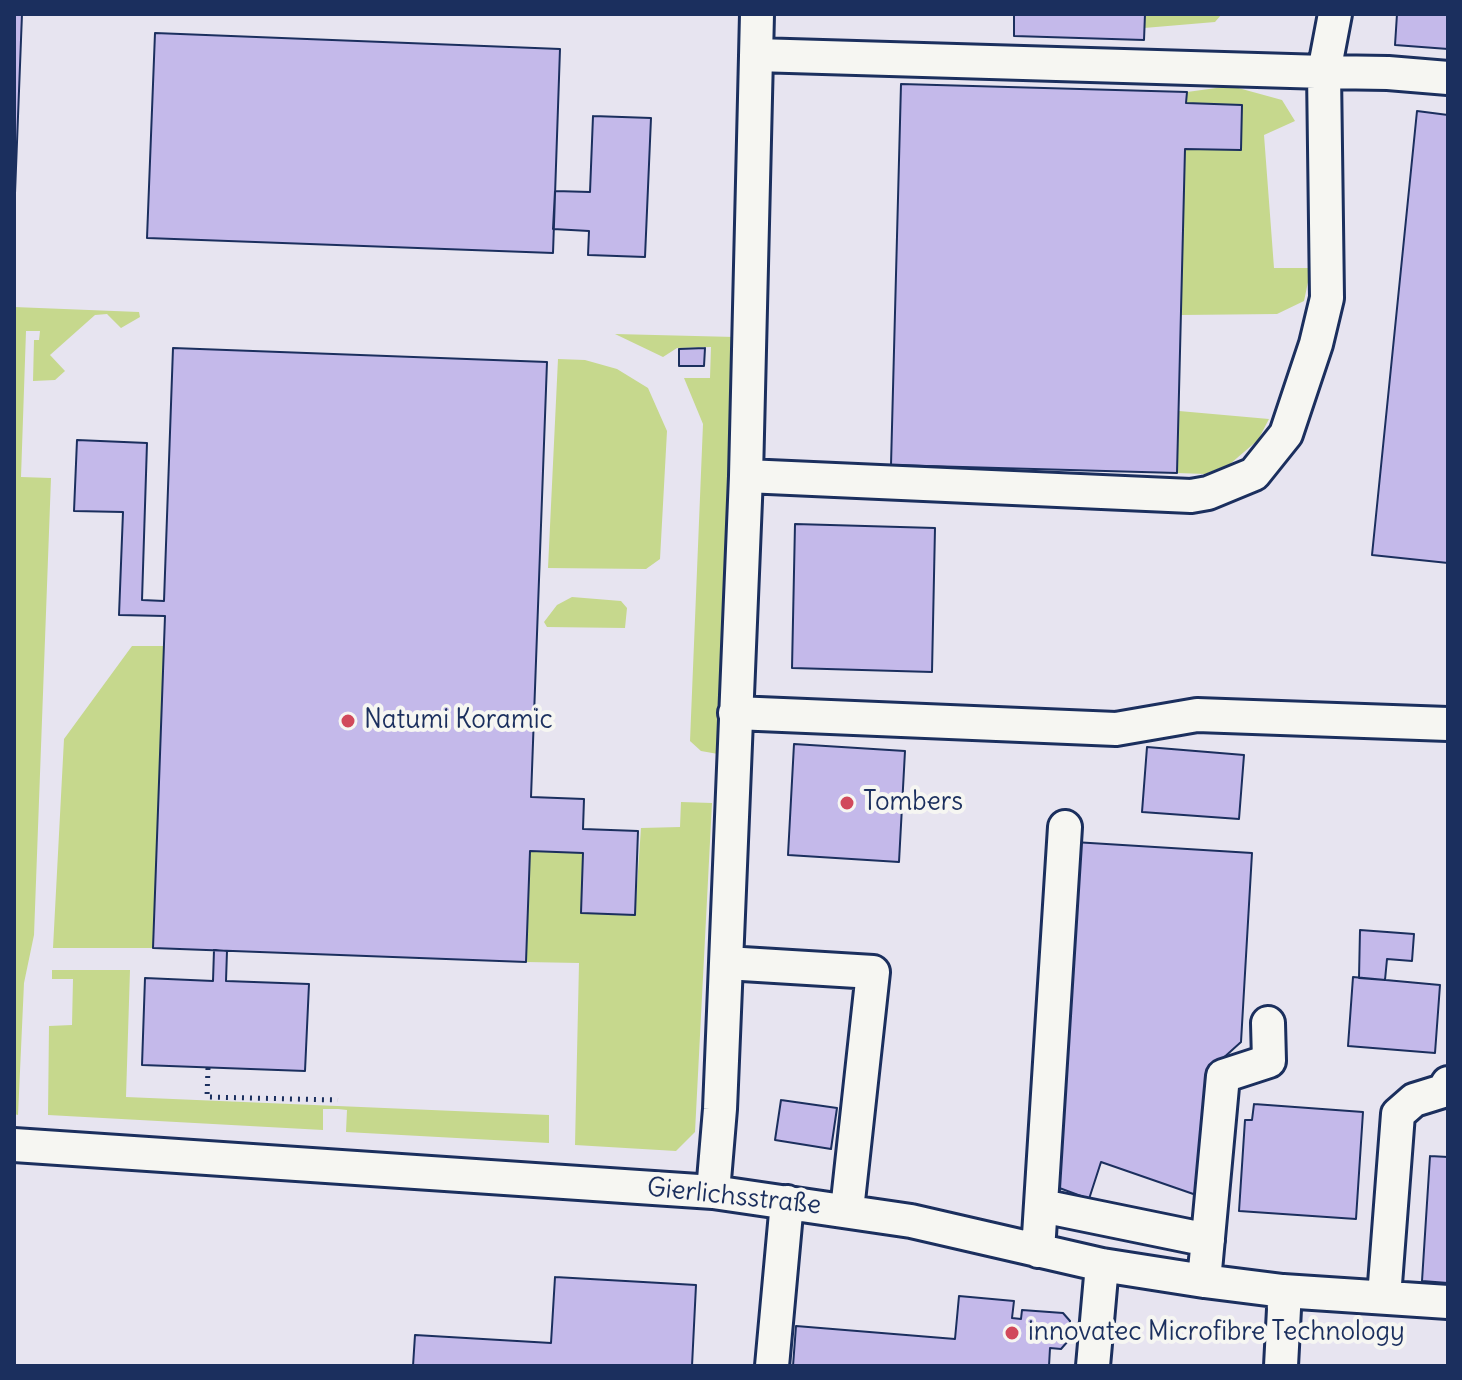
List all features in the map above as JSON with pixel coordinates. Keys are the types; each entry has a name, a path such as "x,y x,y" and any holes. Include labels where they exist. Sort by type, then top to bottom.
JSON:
{"street":[{"path":"713,1192 720,1109 746,476 757,14"},
{"path":"746,476 1191,496 1208,493 1254,474 1286,434 1316,344 1327,298 1324,72 1335,14"},
{"path":"756,55 1388,73 1448,78"},
{"path":"735,713 1116,729 1197,715 1448,724"},
{"path":"1038,1251 1065,827"},
{"path":"726,963 873,972 847,1210"},
{"path":"1204,1281 1223,1076 1269,1061 1268,1023"},
{"path":"1384,1297 1398,1114 1414,1100 1443,1091 1448,1083"},
{"name":"Gierlichsstraße","path":"14,1145 713,1192 911,1221 1102,1265 1204,1281 1283,1291 1448,1302"},
{"path":"772,1366 787,1202"},
{"path":"1042,1206 1208,1240"},
{"path":"1093,1366 1102,1265"},
{"path":"1281,1366 1283,1291"}],"path":[{"path":"208,1068 207,1097 338,1100"}],"shaded area":[{"path":"14,14 1448,14 1448,1366 14,1366"}],"green space":[{"path":"1145,14 1221,15 1215,22 1144,28"},
{"path":"1231,86 1282,100 1295,121 1264,135 1274,268 1311,268 1304,301 1277,314 1181,315 1185,149 1241,150 1242,105 1186,103 1187,92"},
{"path":"14,307 139,312 140,317 121,328 107,314 95,315 50,355 65,371 55,380 33,381 34,340 39,340 40,331 26,331 21,477 51,478 34,935 24,983 18,1115 14,1114"},
{"path":"615,334 735,337 718,754 701,751 690,741 703,424 684,378 710,378 711,347 677,348 663,357"},
{"path":"558,359 585,360 617,369 648,388 667,431 660,559 646,569 548,568"},
{"path":"1179,411 1269,419 1258,440 1230,464 1205,474 1177,473"},
{"path":"572,597 621,601 627,608 625,628 547,627 544,622 557,605"},
{"path":"132,646 164,646 153,948 53,948 64,739"},
{"path":"681,802 712,803 695,1132 676,1151 575,1145 579,963 526,962 530,851 583,853 581,913 635,915 641,828 680,827"},
{"path":"52,970 130,970 126,1097 549,1115 549,1143 346,1132 347,1110 338,1109 323,1109 323,1130 48,1115 49,1026 72,1025 73,979 52,979"}],"building":[{"path":"14,14 22,14 14,219"},
{"path":"1014,14 1145,14 1144,40 1014,36"},
{"path":"1397,14 1448,14 1448,49 1395,45"},
{"path":"155,33 560,49 553,253 147,238"},
{"path":"901,84 1187,92 1186,103 1242,105 1241,150 1185,149 1177,473 891,465"},
{"path":"1417,111 1448,115 1448,563 1372,555"},
{"path":"593,116 651,118 645,257 588,255 589,231 553,229 555,191 590,192"},
{"name":"Natumi Koramic","path":"173,348 547,362 531,797 584,799 583,829 638,831 635,915 581,913 583,853 530,851 526,962 153,948 165,616 119,615 123,512 74,511 77,440 147,443 142,600 164,601"},
{"path":"705,348 704,366 679,366 679,349"},
{"path":"795,524 935,528 932,672 792,668"},
{"name":"Tombers","path":"794,744 905,751 899,862 788,855"},
{"path":"1147,747 1244,755 1239,819 1142,812"},
{"path":"1074,842 1252,853 1241,1042 1210,1070 1202,1197 1101,1162 1089,1199 1054,1186"},
{"path":"1360,930 1414,934 1412,961 1387,959 1385,980 1359,978"},
{"path":"214,950 227,951 226,981 309,984 305,1071 142,1065 145,978 213,981"},
{"path":"1353,977 1440,985 1435,1053 1348,1046"},
{"path":"781,1100 837,1108 831,1149 775,1140"},
{"path":"1254,1104 1363,1112 1356,1219 1239,1211 1245,1120 1252,1120"},
{"path":"1430,1156 1448,1157 1448,1283 1422,1281"},
{"path":"555,1277 696,1285 692,1366 413,1366 415,1335 551,1343"},
{"name":"innovatec Microfibre Technology","path":"959,1296 1014,1301 1012,1318 1021,1319 1022,1310 1063,1313 1070,1321 1068,1341 1061,1349 1050,1348 1049,1366 793,1366 796,1326 955,1339"}],"place":[{"name":"Natumi Koramic","path":"348,721"},
{"name":"Tombers","path":"847,803"},
{"name":"innovatec Microfibre Technology","path":"1012,1333"}]}
